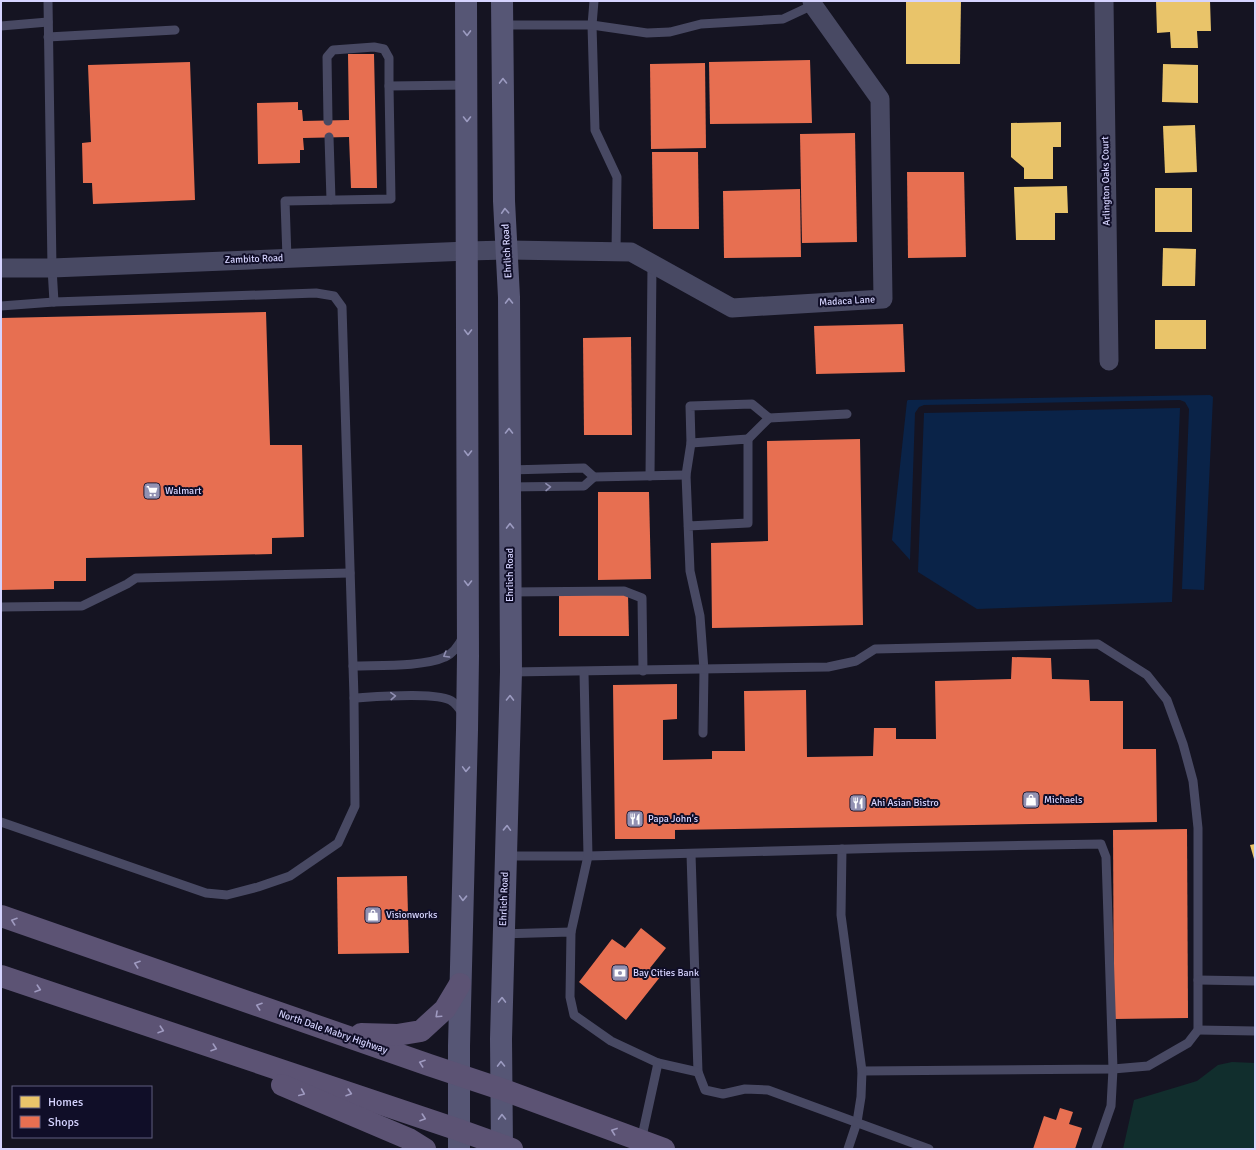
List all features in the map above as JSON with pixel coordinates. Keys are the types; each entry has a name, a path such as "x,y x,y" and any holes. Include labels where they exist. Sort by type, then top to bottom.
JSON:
{"main road":[{"path":"459,1139 460,984 468,730 468,85 466,1"},
{"name":"Ehrlich Road","path":"502,1 504,201 509,296 510,592 510,672 501,1039 501,1089 505,1148"},
{"name":"North Dale Mabry Highway","path":"1,916 501,1089 664,1149"},
{"path":"1,976 245,1059 459,1139 505,1148"},
{"path":"339,1034 398,1035 421,1031 445,1009 460,984"},
{"path":"245,1059 274,1081 409,1139 425,1149"}],"street":[{"name":"Arlington Oaks Court","path":"1104,1 1109,361"},
{"name":"Madaca Lane","path":"506,250 631,252 732,308 883,299 880,99 813,3"},
{"name":"Zambito Road","path":"1,268 52,268 506,250"}],"lane":[{"path":"48,1 52,268 54,302"},
{"path":"594,1 592,25 596,130 617,177 616,252"},
{"path":"502,25 592,25 647,33 670,32 701,24 783,20 813,3"},
{"path":"1,26 48,22"},
{"path":"48,37 175,30"},
{"path":"287,258 285,201 391,199 389,58 384,49 374,47 333,50 327,56 328,121"},
{"path":"389,86 468,85"},
{"path":"329,137 331,200"},
{"path":"650,476 652,264"},
{"path":"1,306 54,302 316,293 334,296 342,307 354,698 355,806 338,843 290,876 258,887 227,894 206,893 1,822"},
{"path":"704,733 704,670 700,616 690,570 688,526 686,475 690,443 690,406 752,404 769,418"},
{"path":"690,443 748,439 769,418 847,414"},
{"path":"688,526 748,523 748,439"},
{"path":"509,478 584,468 594,477"},
{"path":"509,478 584,486 594,477 686,475"},
{"path":"1,607 82,606 136,578 350,574"},
{"path":"510,592 624,590 642,598 644,671"},
{"path":"353,666 426,663 446,657 456,648 468,625"},
{"path":"510,672 828,668 856,660 875,649 1098,644 1147,675 1167,700 1183,744 1193,781 1198,828 1198,1030 1188,1043 1148,1066 1113,1070 862,1071"},
{"path":"584,672 588,856 571,932 570,997 574,1015 611,1041 658,1063 698,1072"},
{"path":"354,698 412,696 443,697 453,701 459,708 464,717 468,730"},
{"path":"506,856 691,854 842,849 1101,844 1106,857 1113,1070 1111,1106 1096,1149"},
{"path":"842,849 841,915 862,1071 861,1097 857,1122 848,1149"},
{"path":"691,854 698,1072 705,1090 723,1094 745,1089 768,1090 929,1149"},
{"path":"503,934 571,932"},
{"path":"1198,980 1255,981"},
{"path":"1198,1030 1255,1031"},
{"path":"641,1141 658,1063"}],"green space":[{"path":"1232,1062 1255,1063 1255,1149 1123,1149 1134,1100 1197,1081 1218,1065"}],"water":[{"path":"1210,395 1213,397 1204,590 1182,589 1189,409 1185,402 1180,400 924,405 919,407 915,413 910,560 892,540 908,400"},
{"path":"1180,408 1172,602 977,609 918,572 924,413"}],"building: Homes":[{"path":"906,1 961,1 960,64 906,64"},
{"path":"1156,1 1210,1 1211,31 1197,31 1198,48 1171,48 1170,32 1157,33"},
{"path":"1163,64 1198,65 1198,103 1162,102"},
{"path":"1061,122 1061,147 1053,147 1053,179 1024,179 1024,168 1011,157 1011,123"},
{"path":"1195,125 1197,172 1165,173 1163,126"},
{"path":"1067,186 1068,213 1055,213 1055,240 1016,240 1014,187"},
{"path":"1155,188 1192,188 1192,232 1155,232"},
{"path":"1163,248 1196,249 1195,286 1162,286"},
{"path":"1155,320 1206,320 1206,349 1155,349"},
{"path":"1255,844 1255,858 1254,859 1250,845"}],"building: Shops":[{"path":"348,54 374,54 377,188 351,188 349,137 303,138 304,150 300,150 300,163 258,164 257,103 298,102 298,110 302,110 303,121 349,120"},
{"path":"810,60 812,123 710,124 709,62"},
{"path":"190,62 195,200 93,204 92,183 83,183 82,143 91,142 88,65"},
{"path":"705,63 706,148 651,149 650,64"},
{"path":"855,133 857,242 802,243 800,134"},
{"path":"652,152 698,152 699,229 653,229"},
{"path":"907,172 964,172 966,257 908,258"},
{"path":"800,189 801,257 724,258 723,191"},
{"name":"Walmart","path":"266,312 270,445 302,445 304,537 272,538 272,554 86,558 86,581 54,581 54,589 1,590 1,318"},
{"path":"903,324 905,372 816,374 814,326"},
{"path":"631,337 632,435 584,435 583,338"},
{"path":"860,439 863,625 712,628 711,543 768,541 767,441"},
{"path":"598,492 649,492 651,579 598,580"},
{"path":"559,595 628,595 629,636 559,636"},
{"path":"1012,657 1051,658 1052,679 1089,680 1090,701 1123,701 1123,749 1156,749 1157,822 675,830 675,839 615,839 613,685 677,684 677,719 663,720 663,760 712,759 712,751 745,751 744,691 806,690 807,757 873,756 874,728 896,728 896,739 936,739 935,681 1011,679"},
{"path":"1187,829 1188,1018 1114,1019 1113,830"},
{"name":"Visionworks","path":"407,876 409,953 338,954 337,877"},
{"name":"Bay Cities Bank","path":"641,928 666,948 650,968 660,977 626,1020 579,982 612,939 625,948"},
{"path":"1060,1108 1073,1112 1069,1124 1082,1128 1075,1149 1033,1149 1044,1116 1056,1120"}],"place":[{"name":"Walmart","path":"152,491"},
{"name":"Michaels","path":"1031,800"},
{"name":"Ahi Asian Bistro","path":"858,803"},
{"name":"Papa John's","path":"635,819"},
{"name":"Visionworks","path":"373,915"},
{"name":"Bay Cities Bank","path":"620,973"}]}
